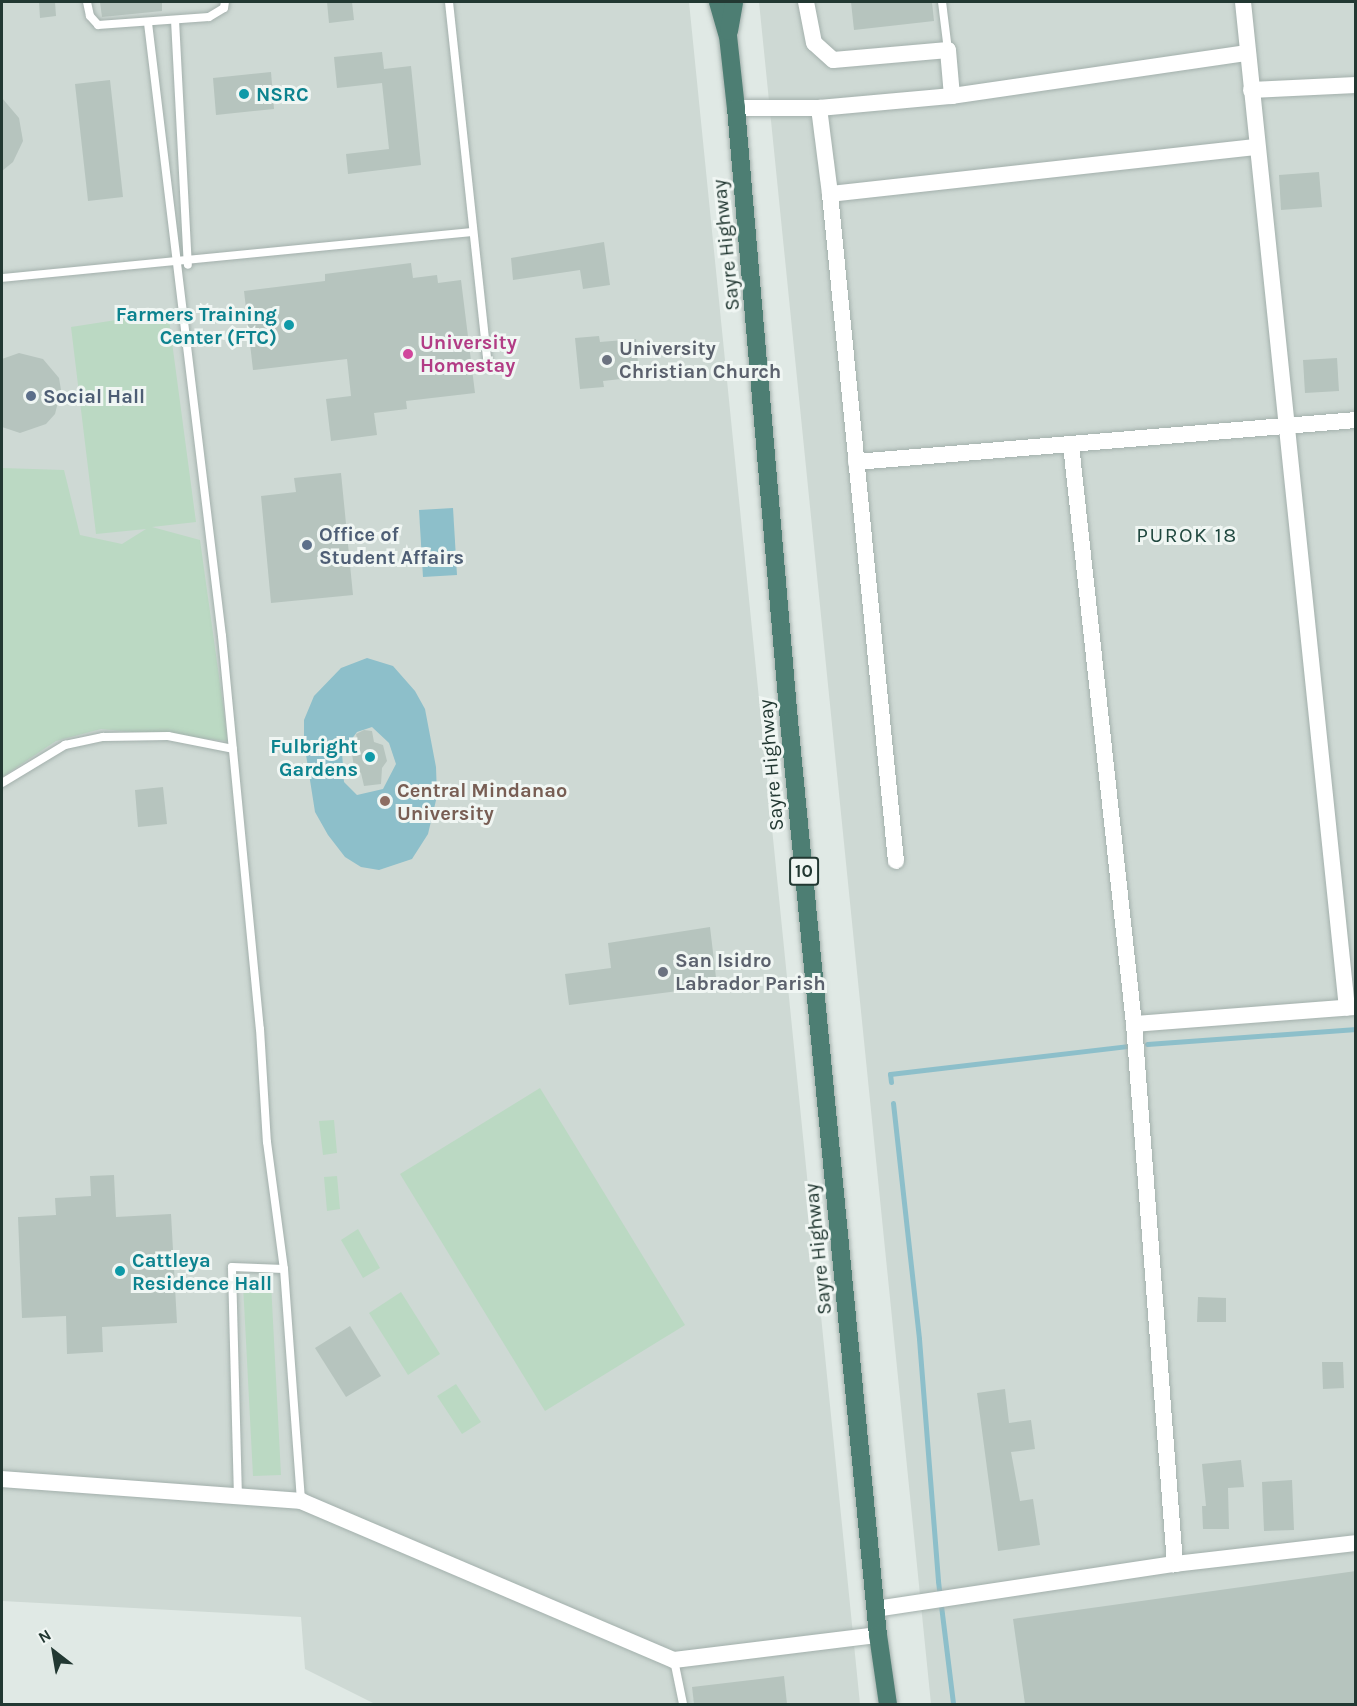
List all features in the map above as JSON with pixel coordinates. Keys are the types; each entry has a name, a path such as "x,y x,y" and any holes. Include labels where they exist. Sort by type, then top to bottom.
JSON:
{"highway":[{"name":"Sayre Highway","path":"718,2 728,36 736,108 789,721 878,1635 888,1704"},
{"name":"Sayre Highway","path":"728,36 734,2"}],"street":[{"path":"806,2 814,43 833,60 948,50 952,96"},
{"path":"1134,1024 1351,1007 1256,147 1244,2"},
{"path":"736,108 819,108 952,96 1248,53"},
{"path":"1251,90 1356,85"},
{"path":"819,108 830,194 896,861"},
{"path":"830,194 1256,147"},
{"path":"856,462 1356,420"},
{"path":"1071,445 1134,1024 1174,1564"},
{"path":"2,1479 301,1501 674,1660 878,1635"},
{"path":"876,1609 1174,1564 1356,1543"}],"lane":[{"path":"87,2 90,16 98,25 209,17 224,9 225,2"},
{"path":"449,2 471,232 488,366"},
{"path":"942,2 948,50"},
{"path":"175,20 190,262 182,276"},
{"path":"148,23 175,263 182,276 233,748 260,1029 267,1142 284,1269 301,1501"},
{"path":"2,278 190,262 471,232"},
{"path":"2,783 65,745 103,737 168,736 233,748"},
{"path":"238,1498 232,1267 284,1269"},
{"path":"674,1660 684,1704"}],"shaded area":[{"name":"Central Mindanao University","path":"2,2 689,2 860,1704 375,1704 305,1669 301,1617 2,1601"},
{"path":"759,2 1355,2 1355,1704 931,1704"}],"green space":[{"path":"168,312 196,522 152,527 200,540 228,741 101,729 56,741 2,777 2,468 64,470 80,535 122,544 146,529 96,534 71,327"},
{"path":"540,1088 685,1325 545,1411 400,1174"},
{"path":"334,1120 337,1153 323,1155 319,1121"},
{"path":"337,1176 340,1209 327,1211 324,1177"},
{"path":"358,1229 380,1268 363,1278 341,1240"},
{"path":"271,1283 281,1475 253,1476 243,1284"},
{"path":"401,1292 440,1354 408,1375 369,1313"},
{"path":"456,1384 481,1422 462,1434 437,1396"}],"water":[{"path":"453,508 457,575 423,577 419,510"},
{"path":"367,658 393,666 415,691 425,709 436,767 437,796 428,834 412,859 379,870 361,867 345,857 328,835 315,812 304,742 304,720 314,696 341,668","holes":["372,727 389,743 396,764 383,789 357,795 344,782 342,752 357,732"]}],"building":[{"path":"39,2 55,2 56,16 40,18"},
{"path":"100,2 162,2 162,11 102,17"},
{"path":"327,2 352,2 354,20 329,23"},
{"path":"851,2 932,2 934,21 854,30"},
{"path":"382,52 384,69 411,66 421,165 348,174 346,154 389,149 382,83 337,88 334,57"},
{"name":"NSRC","path":"271,72 274,109 216,115 213,78"},
{"path":"110,80 123,197 88,201 75,84"},
{"path":"2,98 19,118 23,141 13,162 2,171"},
{"path":"1319,172 1322,207 1281,210 1279,175"},
{"path":"604,242 610,285 583,289 580,270 513,280 511,258"},
{"name":"University Homestay","path":"411,263 413,278 437,275 438,283 461,280 475,393 406,401 407,409 374,413 377,435 331,441 326,399 351,396 347,359 253,370 244,291 325,281 325,274"},
{"name":"University Christian Church","path":"599,336 600,342 636,339 639,377 603,381 604,387 580,389 575,338"},
{"name":"Social Hall","path":"19,353 43,359 59,378 61,390 55,414 46,424 20,433 2,427 2,359"},
{"path":"1337,358 1339,391 1305,393 1303,360"},
{"name":"Office of Student Affairs","path":"341,473 353,595 271,603 261,496 296,492 294,478"},
{"name":"Fulbright Gardens","path":"364,730 372,731 374,742 383,745 387,761 382,768 381,784 364,786 361,773 354,767 352,754 359,748 356,734"},
{"path":"163,787 167,824 138,827 135,790"},
{"name":"San Isidro Labrador Parish","path":"710,927 717,986 569,1005 565,974 611,968 608,943"},
{"name":"Cattleya Residence Hall","path":"114,1175 116,1217 171,1214 177,1323 102,1327 103,1352 67,1354 66,1316 22,1318 18,1217 56,1215 55,1198 91,1196 90,1176"},
{"path":"1198,1297 1226,1298 1226,1322 1197,1322"},
{"path":"350,1326 381,1376 346,1397 315,1348"},
{"path":"1322,1362 1343,1362 1344,1388 1323,1389"},
{"path":"1005,1389 1009,1423 1031,1420 1035,1449 1011,1452 1020,1501 1033,1499 1040,1545 998,1551 977,1393"},
{"path":"1241,1460 1244,1487 1228,1488 1229,1529 1203,1529 1202,1506 1206,1506 1202,1464"},
{"path":"1292,1480 1294,1530 1264,1531 1262,1482"},
{"path":"1356,1571 1356,1704 1025,1704 1013,1619"},
{"path":"784,1676 787,1704 694,1704 692,1687"}],"waterway":[{"path":"1147,1044 1356,1029"},
{"path":"891,1082 890,1074 1129,1046"},
{"path":"893,1103 919,1339 938,1581 953,1704"}],"place":[{"name":"NSRC","path":"244,94"},
{"name":"Farmers Training Center (FTC)","path":"289,325"},
{"name":"University Homestay","path":"408,354"},
{"name":"University Christian Church","path":"607,360"},
{"name":"Social Hall","path":"31,396"},
{"name":"Office of Student Affairs","path":"307,545"},
{"name":"Fulbright Gardens","path":"370,757"},
{"name":"Central Mindanao University","path":"385,801"},
{"name":"San Isidro Labrador Parish","path":"663,972"},
{"name":"Cattleya Residence Hall","path":"120,1271"}],"district":[{"name":"PUROK 18","path":"1187,535"}]}
